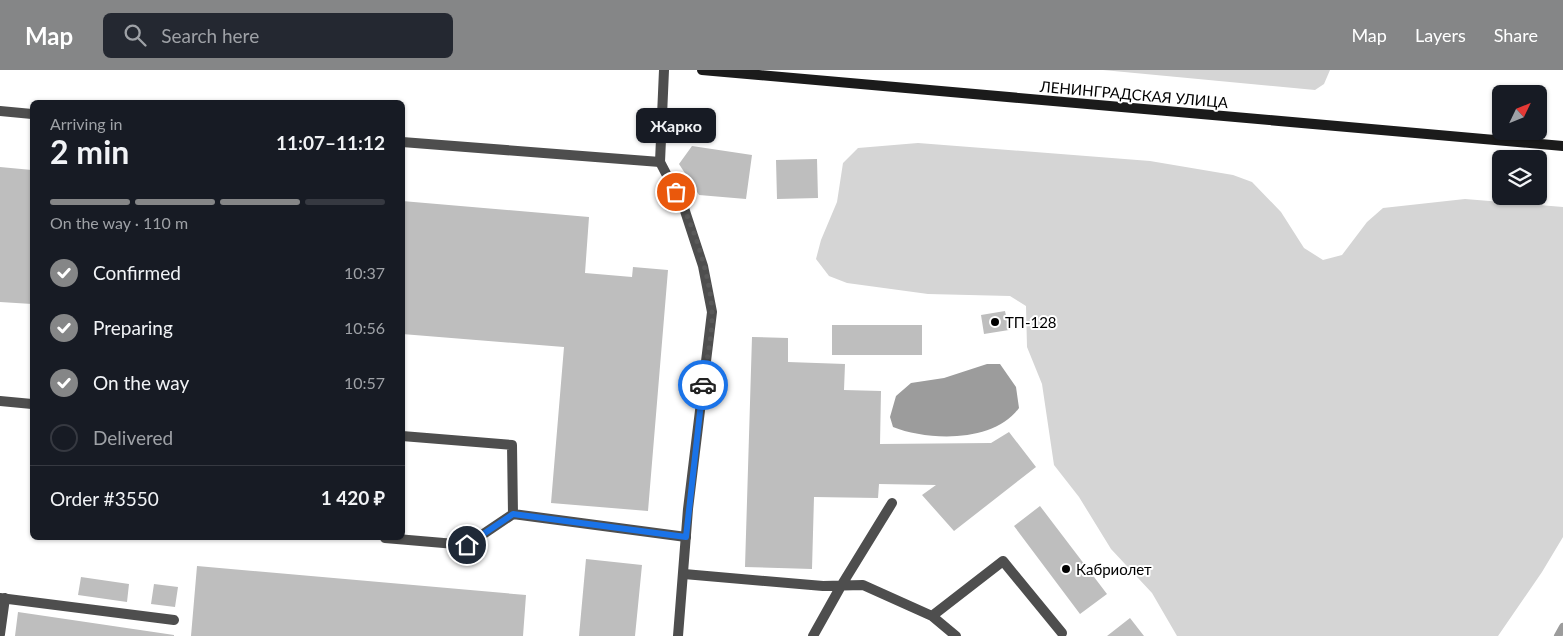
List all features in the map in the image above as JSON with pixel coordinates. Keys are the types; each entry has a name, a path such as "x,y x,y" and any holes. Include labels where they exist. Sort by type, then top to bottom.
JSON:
{"main road":[{"name":"ЛЕНИНГРАДСКАЯ УЛИЦА","path":"702,70 1341,128 1563,146"}],"street":[{"path":"664,70 660,162 684,208 703,266 712,312 686,537 678,636"},
{"path":"0,111 30,114"},
{"path":"405,142 660,162"},
{"path":"0,401 30,404"},
{"path":"405,436 512,446 513,514"},
{"path":"813,636 892,503"},
{"path":"405,540 467,545 513,514 686,537"},
{"path":"932,616 1003,561 1062,633"},
{"path":"684,574 823,586 863,585 932,616 956,636"},
{"path":"0,634 3,598 174,620"}],"shaded area":[{"path":"1103,70 1330,70 1324,84 1315,90"},
{"path":"918,143 1150,161 1233,175 1252,182 1281,212 1304,248 1323,260 1342,255 1367,222 1383,208 1465,199 1492,201 1492,205 1563,207 1563,537 1542,572 1498,636 1177,636 1152,593 1111,549 1079,497 1054,465 1042,384 1027,347 1026,306 1010,296 928,294 847,283 829,276 816,259 821,240 837,202 843,163 858,148"},
{"path":"987,364 1000,364 1016,387 1019,408 1008,419 994,428 960,436 924,435 893,427 890,417 896,396 911,383 944,378"}],"building":[{"path":"692,146 752,155 746,199 699,195 679,164"},
{"path":"817,159 818,198 777,199 776,160"},
{"path":"0,167 30,170 30,304 0,302"},
{"path":"405,201 589,217 585,273 632,277 633,267 668,270 648,511 551,503 564,347 405,334"},
{"name":"ТП-128","path":"1005,311 1009,330 984,334 981,315"},
{"path":"832,325 922,325 922,355 832,355"},
{"path":"752,337 788,338 788,362 845,364 844,390 881,391 880,444 991,443 1009,432 1036,467 954,531 922,495 936,485 879,484 878,498 814,497 812,569 745,567"},
{"path":"1040,506 1107,594 1080,614 1014,526"},
{"path":"586,559 642,565 635,636 579,636"},
{"path":"197,566 526,595 523,636 191,636"},
{"path":"81,577 129,584 127,602 78,595"},
{"path":"154,584 178,587 175,607 151,604"},
{"path":"18,612 174,635 174,636 15,636"},
{"path":"1130,618 1144,636 1107,636"}],"waterway":[{"path":"1558,636 1563,627"}],"way so far":[{"path":"676,192 684,208 703,266 712,312 703,385"}],"place":[{"name":"Жарко","path":"676,192"},
{"name":"ТП-128","path":"995,322"},
{"name":"Кабриолет","path":"1066,569"}],"route":[{"path":"467,545 513,514 686,537 703,385"}]}
